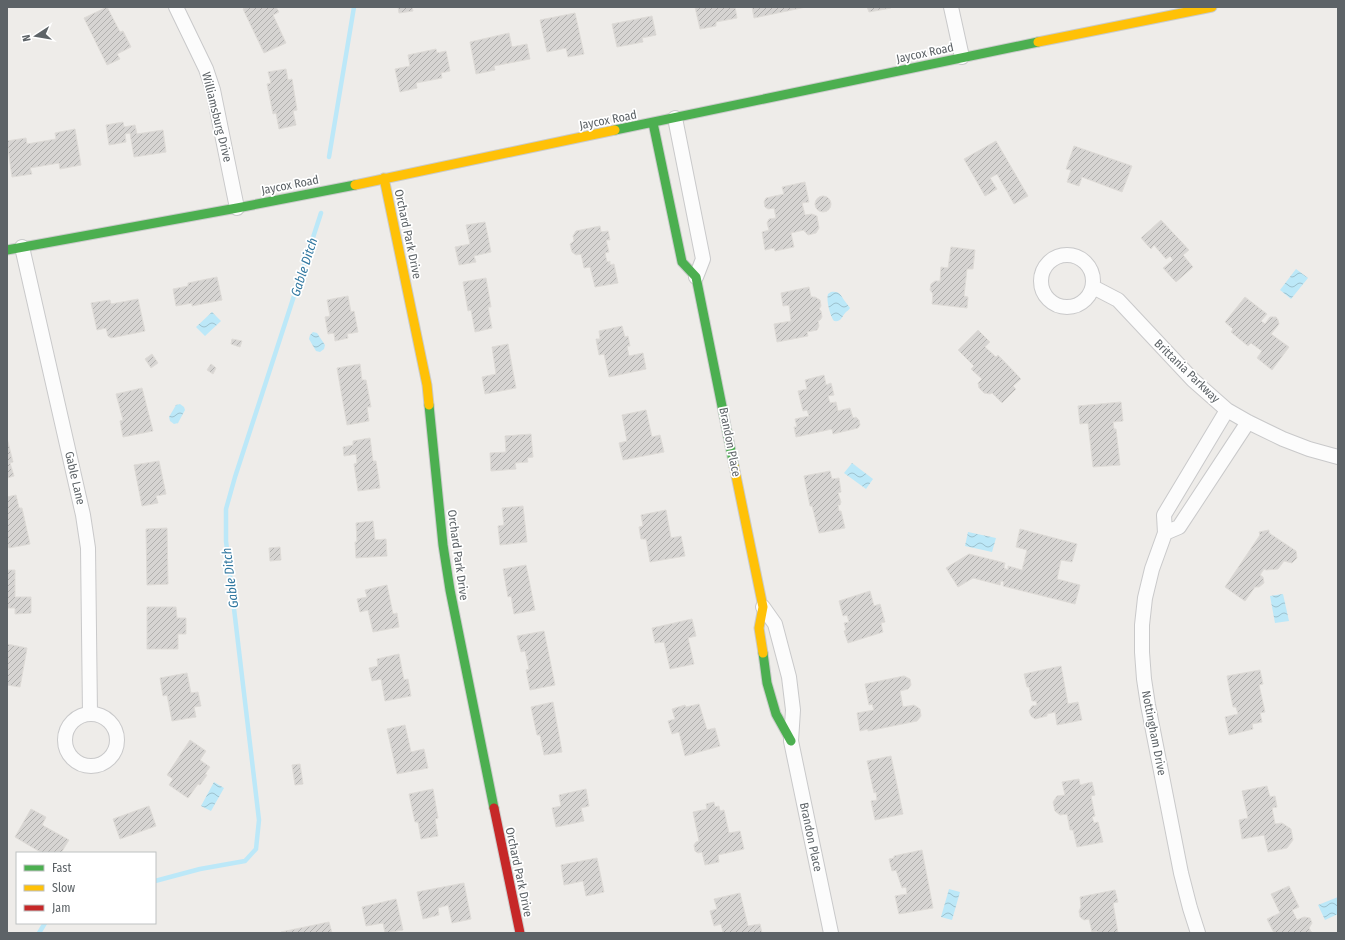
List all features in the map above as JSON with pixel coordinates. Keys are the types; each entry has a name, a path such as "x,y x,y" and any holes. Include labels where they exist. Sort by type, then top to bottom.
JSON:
{"street":[{"name":"Williamsburg Drive","path":"176,7 206,69 213,90 237,208"},
{"path":"951,7 962,58"},
{"name":"Jaycox Road","path":"7,250 237,208 1212,7"},
{"path":"653,123 682,262 696,277 703,259 675,118"},
{"name":"Orchard Park Drive","path":"384,178 427,385 443,545 450,590 520,933"},
{"name":"Gable Lane","path":"22,247 84,515 87,541 90,714"},
{"name":"Brandon Place","path":"696,277 763,607 759,628 767,683 776,714 791,741"},
{"name":"Brittania Parkway","path":"1093,286 1118,300 1183,370 1227,410 1283,439 1309,449 1338,457"},
{"name":"Nottingham Drive","path":"1198,933 1181,873 1148,705 1144,679 1142,645 1145,598 1152,569 1165,533 1164,515 1227,410"},
{"path":"1165,533 1179,527 1248,422"},
{"name":"Brandon Place","path":"763,607 775,624 789,677 793,710 791,741 830,933"}],"water":[{"path":"1296,269 1308,278 1291,299 1280,290"},
{"path":"831,292 839,293 850,308 839,321 834,321 831,316 828,294"},
{"path":"212,312 221,321 205,336 196,327"},
{"path":"313,332 317,333 325,345 324,349 320,352 316,351 309,339"},
{"path":"180,404 185,410 178,423 174,424 170,421 169,417 176,405"},
{"path":"852,463 873,479 866,489 844,473"},
{"path":"968,532 996,538 992,552 965,546"},
{"path":"1283,594 1289,621 1275,623 1270,596"},
{"path":"214,782 224,788 211,811 201,806"},
{"path":"949,889 960,892 952,920 941,917"},
{"path":"1338,897 1338,914 1325,920 1318,905"}],"building":[{"path":"107,7 120,32 123,31 131,47 117,54 120,59 107,65 84,18"},
{"path":"247,7 276,7 279,12 273,15 286,43 264,53 243,9"},
{"path":"398,7 412,7 413,11 399,13"},
{"path":"695,7 735,7 737,18 716,22 716,26 700,29"},
{"path":"752,7 806,7 754,18"},
{"path":"867,7 891,7 891,8 869,12"},
{"path":"575,13 584,54 568,57 566,48 547,52 540,20"},
{"path":"652,16 656,35 642,38 643,42 617,47 612,24"},
{"path":"509,33 512,47 527,44 530,59 494,66 495,70 476,74 470,42"},
{"path":"436,49 437,53 446,51 450,71 441,73 442,78 416,83 417,88 400,92 395,69 410,66 408,55"},
{"path":"286,69 288,80 292,79 297,110 293,111 296,125 279,129 276,113 273,114 267,84 271,83 268,72"},
{"path":"123,122 124,127 135,125 137,134 163,130 166,152 134,157 130,133 125,134 126,142 109,145 106,125"},
{"path":"75,129 81,165 60,169 59,163 30,168 32,174 12,177 7,141 26,138 27,144 56,139 55,133"},
{"path":"996,141 1028,196 1014,204 997,174 990,178 997,189 985,196 964,159"},
{"path":"1074,146 1132,166 1122,192 1082,177 1079,186 1067,182 1071,170 1066,169"},
{"path":"805,182 809,202 802,203 805,215 812,214 817,216 819,228 816,233 808,235 804,230 791,233 794,247 775,251 774,248 765,250 762,232 769,230 767,223 769,219 776,218 774,208 768,209 765,207 764,202 766,198 784,194 782,187"},
{"path":"820,196 826,196 831,201 829,210 826,212 820,212 815,207 815,201"},
{"path":"1161,220 1189,250 1183,255 1193,267 1176,282 1163,268 1173,260 1170,256 1166,259 1154,245 1151,249 1141,238"},
{"path":"485,222 491,252 474,256 476,262 459,265 455,247 470,244 466,225"},
{"path":"600,226 601,232 608,231 610,240 606,240 609,252 605,253 607,262 610,261 610,265 614,264 618,283 595,287 590,267 584,268 581,254 576,255 572,252 570,244 574,241 573,236 576,231"},
{"path":"951,247 975,250 973,269 967,269 964,296 968,297 967,308 932,304 933,294 930,290 931,284 935,281 940,281 941,267 948,268"},
{"path":"217,277 222,300 192,306 192,303 176,306 173,289 188,286 188,283"},
{"path":"486,278 491,307 488,307 492,328 475,332 471,310 468,311 463,282"},
{"path":"809,287 811,297 815,297 820,300 821,306 819,309 822,317 818,321 819,326 817,330 807,332 808,336 777,342 774,324 791,321 789,305 783,306 781,293"},
{"path":"348,296 351,312 354,311 358,332 347,334 348,338 335,341 334,333 328,334 325,317 330,316 327,300"},
{"path":"1245,297 1267,314 1261,321 1265,324 1270,317 1276,317 1279,324 1271,334 1289,347 1272,370 1257,358 1262,351 1251,343 1248,346 1231,332 1233,329 1225,322"},
{"path":"138,299 145,331 111,338 108,336 106,328 97,330 91,303 110,300 111,304"},
{"path":"622,326 625,337 628,336 630,346 627,346 629,356 643,353 646,369 609,377 604,354 599,355 596,339 600,339 599,331"},
{"path":"978,330 990,342 985,347 996,357 998,355 1021,379 1013,386 1016,389 1002,403 992,393 984,393 979,388 978,383 982,379 971,369 974,366 958,350"},
{"path":"232,339 242,341 240,347 231,344"},
{"path":"508,344 516,388 485,394 482,377 496,374 492,347"},
{"path":"152,354 158,363 151,368 145,359"},
{"path":"211,364 216,368 213,374 207,370"},
{"path":"360,364 362,380 366,380 371,407 367,407 369,421 347,425 337,368"},
{"path":"824,375 826,385 831,383 834,395 828,396 830,403 836,402 838,411 850,408 853,418 856,417 859,420 860,425 858,428 833,434 832,429 796,437 794,427 797,427 795,419 809,416 807,410 803,411 798,391 807,389 805,380"},
{"path":"142,388 153,431 123,437 120,421 123,420 116,394"},
{"path":"1121,402 1123,421 1113,422 1114,429 1116,429 1120,465 1093,467 1088,423 1080,424 1078,406"},
{"path":"646,410 652,437 660,435 664,452 623,460 619,443 627,441 622,415"},
{"path":"531,434 533,457 527,458 528,462 515,463 516,469 491,471 490,453 506,452 505,436"},
{"path":"7,438 13,462 10,463 14,476 7,478"},
{"path":"370,438 373,461 376,461 380,488 358,491 354,464 357,463 356,454 344,456 343,447 353,445 353,441"},
{"path":"159,461 166,494 156,496 158,503 142,506 134,465"},
{"path":"830,471 832,479 839,478 841,492 838,493 841,502 840,505 838,505 845,528 819,533 812,506 810,506 804,476"},
{"path":"16,495 19,508 22,508 30,544 9,548 7,541 7,497"},
{"path":"523,506 527,542 500,545 498,526 504,525 502,508"},
{"path":"666,510 671,538 681,536 685,556 650,562 646,539 641,539 639,527 643,526 641,515"},
{"path":"373,521 375,540 386,539 387,556 356,558 356,523"},
{"path":"167,528 168,584 147,585 146,529"},
{"path":"1020,529 1077,544 1072,562 1061,560 1057,579 1080,585 1075,604 1003,586 1004,582 1001,581 1000,585 973,578 958,587 946,568 969,554 1005,563 1004,568 1008,570 1008,566 1022,570 1027,550 1016,547"},
{"path":"1269,530 1269,533 1296,551 1297,558 1292,563 1284,561 1278,569 1264,569 1260,575 1263,577 1264,583 1259,587 1255,587 1245,601 1225,587 1260,535 1259,532"},
{"path":"280,547 281,560 270,561 269,548"},
{"path":"526,565 535,610 514,614 511,596 508,597 503,569"},
{"path":"7,570 15,570 15,597 31,597 31,613 15,614 15,608 7,608"},
{"path":"387,585 393,614 397,613 399,627 373,632 368,610 360,612 357,599 367,597 365,590"},
{"path":"870,591 874,606 880,604 885,622 881,623 883,632 848,643 844,631 846,630 844,623 849,622 847,615 843,616 839,601"},
{"path":"147,607 176,607 177,618 186,618 186,634 178,634 178,649 147,649"},
{"path":"692,619 696,636 688,638 694,664 670,669 664,642 655,643 652,628"},
{"path":"544,631 555,685 530,690 526,670 529,669 525,651 521,652 517,636"},
{"path":"7,644 27,648 20,687 7,685"},
{"path":"399,654 404,680 408,679 411,696 385,701 381,679 372,681 369,668 378,666 377,659"},
{"path":"1061,666 1068,704 1078,702 1082,720 1057,725 1055,712 1035,719 1031,716 1029,711 1032,706 1037,705 1036,701 1032,701 1024,674"},
{"path":"1260,670 1263,684 1259,685 1265,712 1260,713 1262,722 1252,724 1253,729 1229,735 1225,717 1238,714 1236,707 1233,707 1227,676"},
{"path":"187,673 191,693 198,692 201,706 194,707 196,717 172,721 167,695 163,696 160,678"},
{"path":"904,676 910,679 911,685 908,689 900,691 903,707 914,705 920,709 921,716 917,721 868,731 868,729 860,731 857,713 874,710 872,704 869,705 865,684"},
{"path":"553,702 562,752 544,755 540,735 537,735 531,707"},
{"path":"699,704 707,730 715,728 720,746 685,756 679,732 672,734 668,721 675,719 672,709 685,705 686,707"},
{"path":"405,725 411,752 424,749 428,768 397,774 387,729"},
{"path":"190,740 206,751 200,760 210,767 205,774 207,775 200,785 198,784 188,798 169,785 173,779 167,775"},
{"path":"891,756 903,814 875,820 871,801 877,800 876,792 874,793 867,761"},
{"path":"300,764 303,784 295,785 292,765"},
{"path":"1079,779 1080,785 1092,782 1095,795 1091,796 1095,816 1092,817 1094,823 1098,822 1103,842 1077,847 1073,830 1070,830 1067,814 1060,815 1055,811 1053,802 1057,796 1065,795 1062,782"},
{"path":"1267,786 1270,797 1275,796 1277,807 1272,808 1275,824 1282,823 1291,829 1293,840 1287,848 1268,852 1264,835 1242,839 1239,820 1248,818 1242,791"},
{"path":"433,789 438,818 435,819 438,836 421,839 418,822 415,822 409,794"},
{"path":"586,789 589,806 581,808 584,821 556,827 552,808 561,806 559,795"},
{"path":"714,802 715,807 719,806 720,811 724,810 729,833 740,831 744,849 718,855 719,862 705,865 702,852 698,853 695,851 694,845 699,841 693,812 707,809 706,804"},
{"path":"149,806 156,826 120,839 113,819"},
{"path":"31,809 46,817 42,825 69,840 62,852 40,852 15,837"},
{"path":"922,850 933,908 899,914 895,896 907,894 906,887 902,888 896,870 892,871 889,859 894,858 894,856"},
{"path":"597,858 604,892 586,896 583,881 564,885 561,865"},
{"path":"464,883 471,919 452,923 448,905 438,908 439,915 423,919 417,892"},
{"path":"1289,886 1299,907 1292,910 1297,920 1304,917 1310,918 1312,923 1309,928 1312,933 1274,933 1267,919 1280,913 1271,894"},
{"path":"1115,890 1118,902 1113,903 1118,933 1092,932 1089,919 1084,920 1080,917 1080,897"},
{"path":"740,893 748,926 760,924 762,933 723,933 721,924 714,926 710,911 717,909 714,899"},
{"path":"396,899 403,930 385,933 383,923 366,926 362,907"},
{"path":"329,922 332,933 281,933 281,932"}],"waterway":[{"name":"Gable Ditch","path":"329,157 354,7"},
{"name":"Gable Ditch","path":"156,881 200,869 245,861 256,849 259,820 226,541 226,509 235,477 321,213"},
{"name":"Gable Ditch","path":"39,933 44,924"}],"traffic: fast":[{"path":"615,130 1038,42"},
{"path":"653,123 682,262 696,277 734,466"},
{"path":"7,250 355,185"},
{"path":"429,405 443,545 450,590 494,808"},
{"path":"763,653 767,683 776,714 791,741"}],"traffic: slow":[{"path":"1038,42 1212,7"},
{"path":"355,185 615,130"},
{"path":"384,178 427,385 429,405"},
{"path":"734,466 763,607 759,628 763,653"}],"traffic: jam":[{"path":"494,808 520,933"}]}
